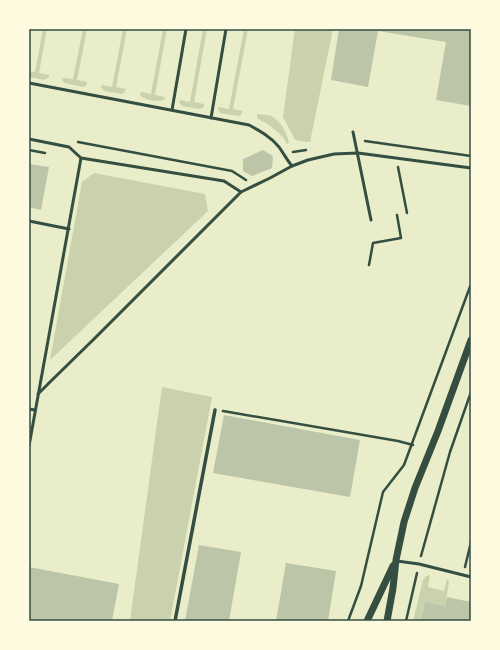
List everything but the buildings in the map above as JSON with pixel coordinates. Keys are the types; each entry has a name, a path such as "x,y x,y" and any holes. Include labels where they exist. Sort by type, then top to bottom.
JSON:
{"street":[{"path":"387,621 396,560 404,522 415,488 438,431 471,340"},
{"path":"175,621 215,410"},
{"path":"367,621 396,560"}],"lane":[{"path":"172,110 186,29"},
{"path":"211,118 226,29"},
{"path":"29,83 249,125 265,133 278,146 292,166"},
{"path":"353,132 371,220"},
{"path":"29,139 69,147 82,158 224,181 241,192"},
{"path":"38,394 241,192 292,166 308,160 334,154 358,153 471,168"},
{"path":"29,446 82,158"},
{"path":"29,221 69,229"},
{"path":"29,409 35,410"},
{"path":"396,560 471,577"}],"path":[{"path":"76,142 232,171 248,181"},
{"path":"29,150 50,154 52,144"},
{"path":"398,146 397,158 407,214"},
{"path":"369,265 373,243 401,238 397,215"},
{"path":"348,621 361,586 383,492 404,465 413,445 471,284"},
{"path":"406,621 419,564 450,452 471,392"},
{"path":"215,410 398,441 413,445"},
{"path":"463,575 471,542"}],"green space":[{"path":"43,29 47,29 39,73 49,75 49,77 44,80 29,77 29,71 35,72"},
{"path":"83,29 87,29 77,80 87,82 83,87 65,83 62,80 63,78 73,79"},
{"path":"123,29 127,29 116,87 126,89 122,94 104,91 101,87 102,85 112,87"},
{"path":"163,29 167,29 155,95 165,97 165,99 159,101 145,98 140,95 141,92 151,94"},
{"path":"203,29 207,29 194,102 204,104 204,107 200,109 182,106 179,102 180,100 190,102"},
{"path":"244,29 248,29 233,109 243,111 241,115 238,116 220,113 218,107 229,109"},
{"path":"295,29 333,29 310,142 295,140 283,117"},
{"path":"257,114 275,118 285,131 289,143 287,144 283,137 275,130 258,119"},
{"path":"94,173 205,194 208,211 50,360 82,182"},
{"path":"162,387 212,397 170,621 130,621"},
{"path":"430,575 428,587 444,591 447,579 449,582 445,606 425,602 421,621 413,621 423,580 426,576"}]}
